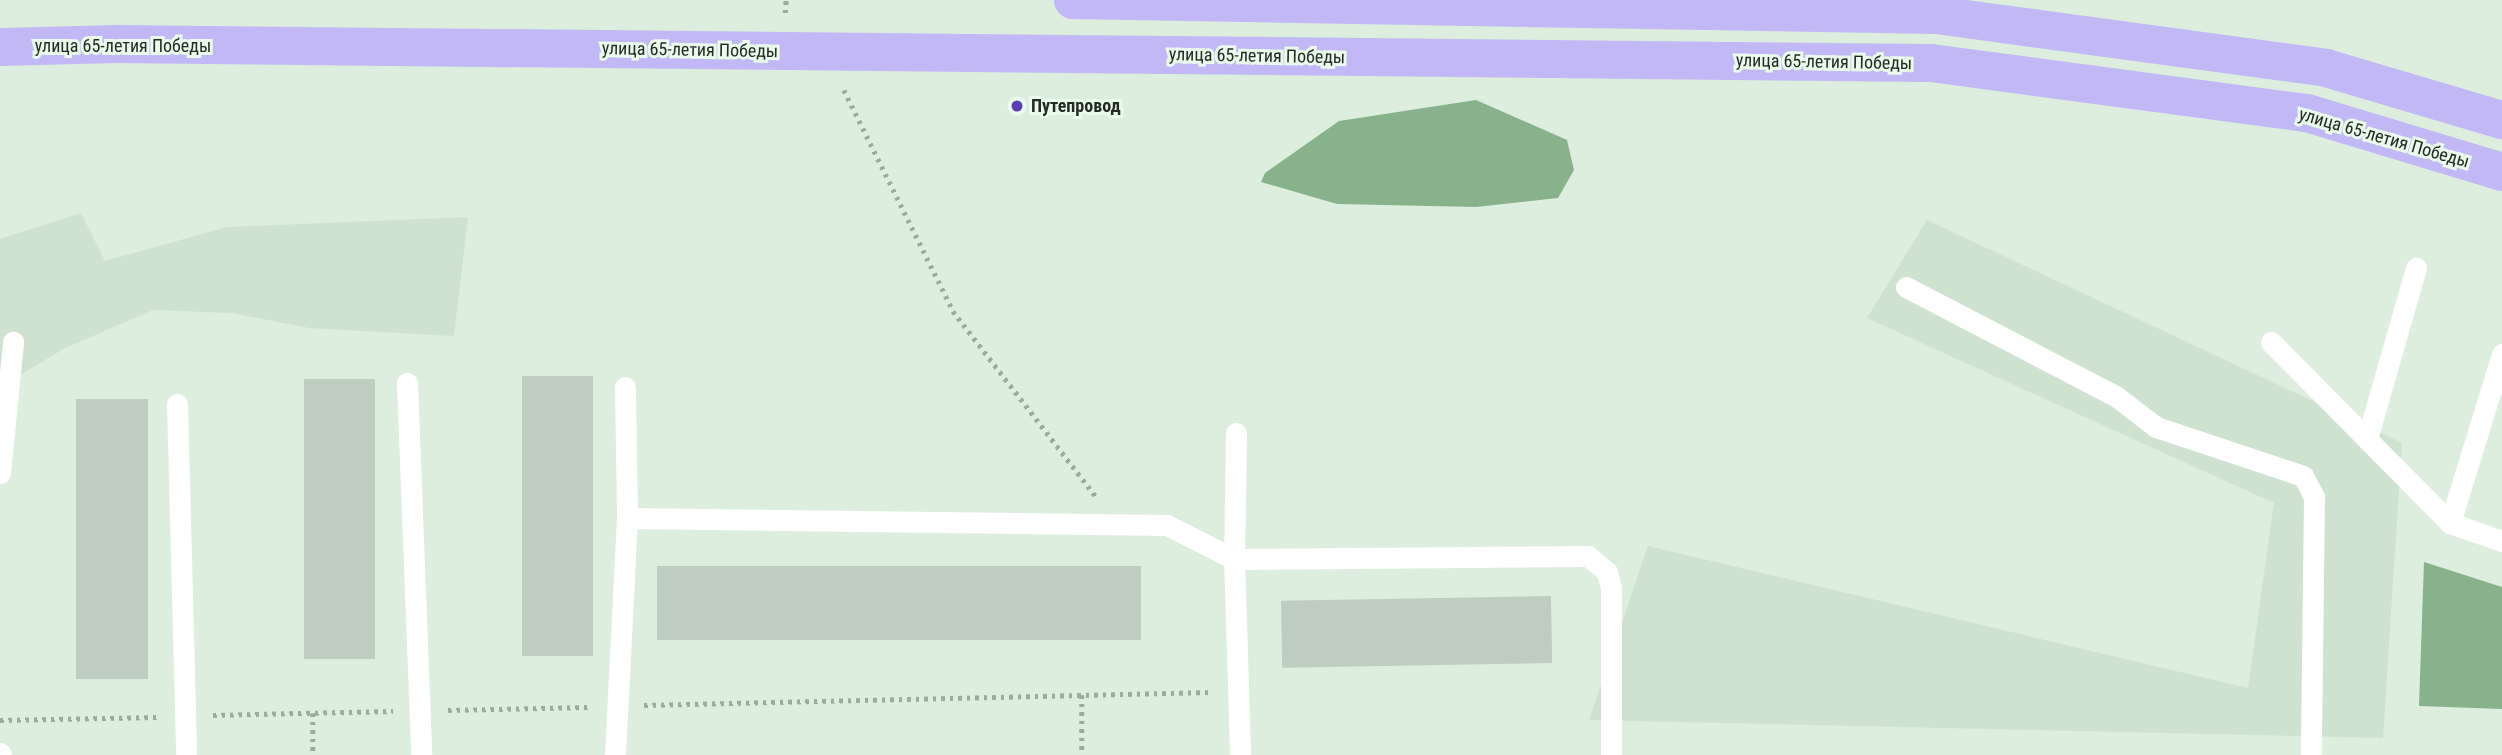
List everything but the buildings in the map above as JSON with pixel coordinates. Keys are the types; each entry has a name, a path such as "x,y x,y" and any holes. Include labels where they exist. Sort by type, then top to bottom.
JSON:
{"main road":[{"path":"1073,0 1936,15 2326,68 2502,120"},
{"name":"улица 65-летия Победы","path":"0,47 116,44 1931,63 2307,113 2502,172"}],"lane":[{"path":"2367,439 2416,268"},
{"path":"1906,287 2117,397 2156,427 2303,476 2314,497 2311,755"},
{"path":"0,473 13,342"},
{"path":"2271,342 2450,523 2502,541"},
{"path":"2450,523 2502,354"},
{"path":"407,383 421,755"},
{"path":"615,755 626,518 625,387"},
{"path":"177,404 186,755"},
{"path":"1236,433 1234,559 1240,755"},
{"path":"626,518 1167,525 1234,559 1588,556 1607,572 1611,588 1611,755"}],"path":[{"path":"840,82 953,311 1117,524"},
{"path":"1082,695 1082,755"},
{"path":"313,713 313,755"}],"shaded area":[{"path":"81,213 105,261 227,227 468,217 454,336 309,328 232,313 153,310 65,348 0,387 0,239"},
{"path":"1927,220 2402,443 2383,738 1589,720 1648,546 2248,688 2274,503 1867,318"}],"green space":[{"path":"1476,100 1567,140 1574,170 1558,198 1476,207 1337,204 1261,182 1265,173 1339,121"},
{"path":"2424,562 2502,587 2502,709 2419,706"}],"place":[{"name":"Путепровод","path":"1017,106"}]}
